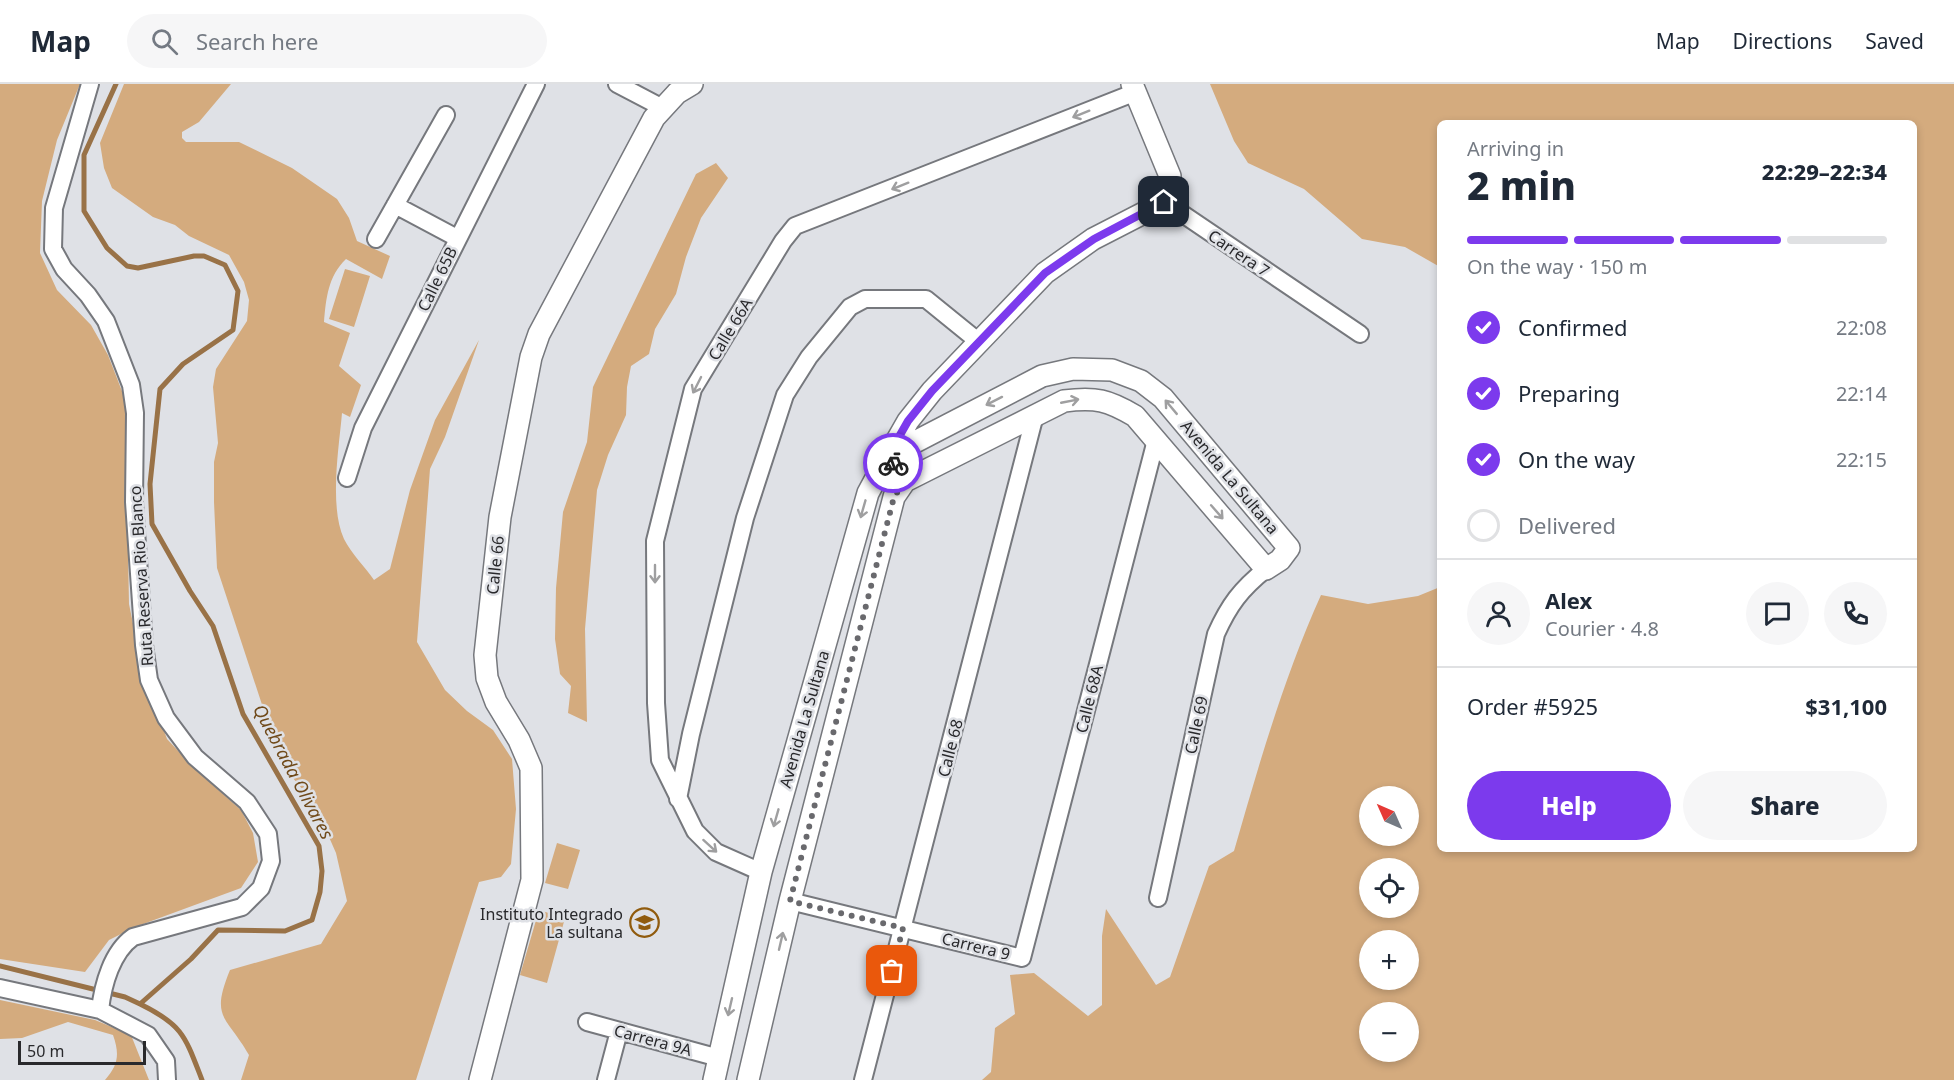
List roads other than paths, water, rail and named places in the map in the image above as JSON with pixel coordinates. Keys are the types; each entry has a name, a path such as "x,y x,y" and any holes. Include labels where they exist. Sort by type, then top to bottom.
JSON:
{"street":[{"name":"Ruta Reserva Rio Blanco","path":"90,84 54,208 53,249 64,269 88,295 106,321 131,386 135,413 134,502 144,645 149,680 166,718 195,757 247,802 268,834 271,861 261,888 242,907 133,937 120,946 102,999"},
{"name":"Calle 65B","path":"347,478 363,429 536,84"},
{"path":"617,84 661,107"},
{"name":"Calle 66","path":"480,1080 532,880 531,768 519,740 496,702 487,678 485,656 500,517 531,357 539,334 661,107 692,84"},
{"path":"905,481 888,456 908,421 932,391 1045,273 1094,239 1164,202 1170,190 1170,176 1134,88"},
{"name":"Calle 66A","path":"761,872 716,852 695,831 660,760 656,703 655,542 693,389 783,241 795,226 1134,88"},
{"path":"376,239 446,115"},
{"name":"Carrera 7","path":"1164,202 1360,334"},
{"path":"395,205 457,238"},
{"path":"678,799 690,734 745,518 785,395 809,357 850,307 865,299 926,299 979,342"},
{"name":"Avenida La Sultana","path":"714,1080 761,872 868,493 888,456 1042,376 1073,369 1112,370 1141,381 1163,398 1289,548 1280,560 1266,569 1135,416 1110,401 1086,398 1064,401 905,481 894,497 790,901 748,1080"},
{"name":"Calle 68","path":"863,1080 1035,415"},
{"name":"Calle 68A","path":"1022,958 1156,440"},
{"name":"Calle 69","path":"1158,898 1216,634 1227,608 1247,584 1266,569"},
{"name":"Carrera 9","path":"790,901 1022,958"},
{"path":"0,988 102,999 148,1035 166,1061 167,1080"},
{"name":"Carrera 9A","path":"587,1022 719,1058"},
{"path":"606,1080 619,1031"}],"waterway":[{"name":"Quebrada Olivares","path":"116,84 84,155 84,211 107,248 127,266 138,268 204,256 225,265 238,291 233,330 183,364 160,389 150,484 152,524 213,626 243,714 319,846 322,871 320,892 312,920 285,931 218,930 191,959 140,1004 154,1011 181,1033 202,1080"},
{"path":"0,966 125,997 140,1004"}],"place":[{"name":"Instituto Integrado La sultana","path":"644,923"}]}
